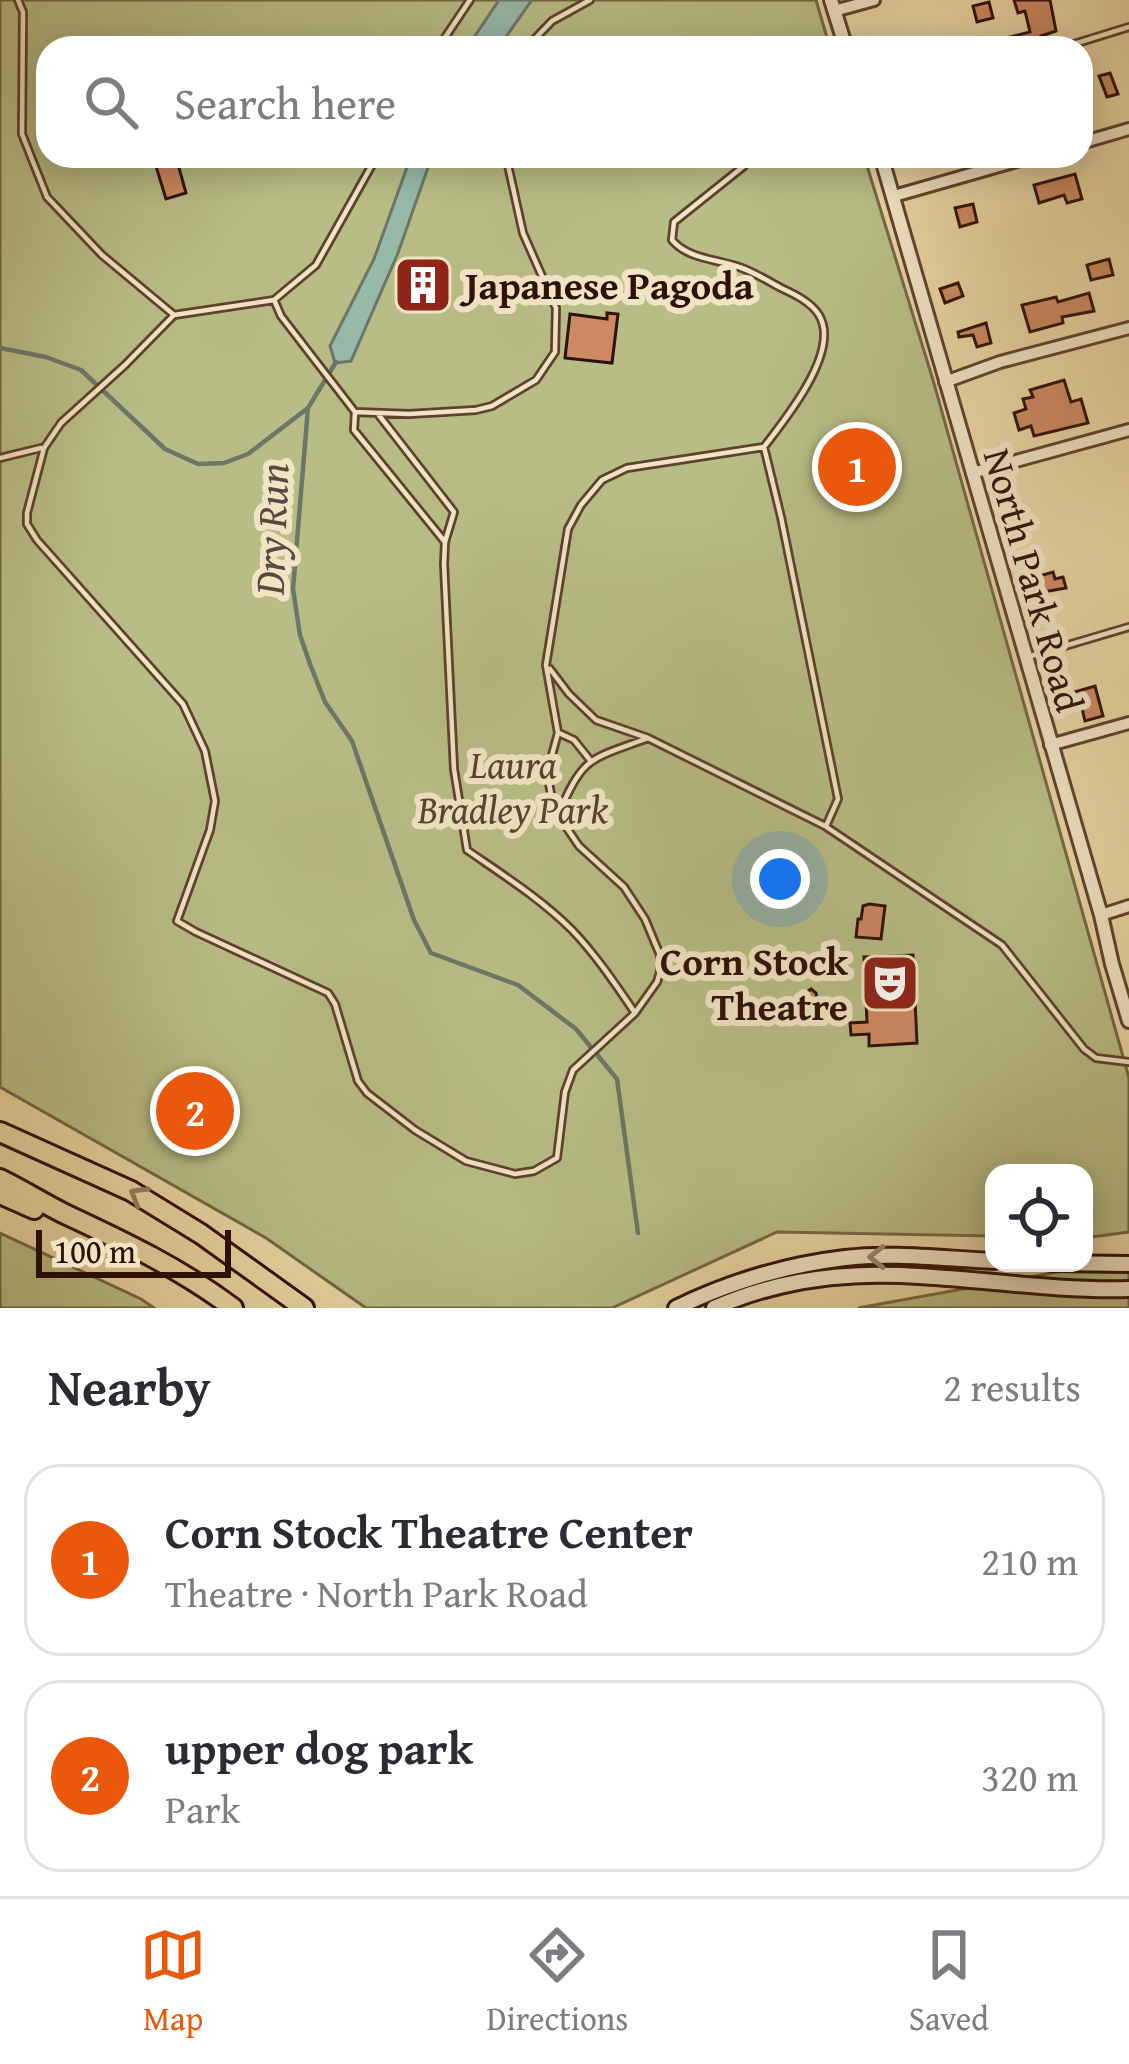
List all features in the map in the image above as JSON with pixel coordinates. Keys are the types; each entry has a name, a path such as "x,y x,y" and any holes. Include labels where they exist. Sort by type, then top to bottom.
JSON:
{"highway":[{"path":"0,1132 131,1191 304,1308"},
{"path":"0,1179 131,1244 233,1308"},
{"path":"0,1194 42,1213 63,1213"}],"main road":[{"path":"676,1308 744,1280 849,1257 985,1261"},
{"path":"1093,1264 1129,1264"},
{"path":"714,1308 810,1279 847,1275 914,1274 1129,1289"}],"street":[{"path":"842,36 833,5 874,0"},
{"path":"1093,139 1129,129"},
{"name":"North Park Road","path":"885,168 1129,1021"},
{"path":"894,196 992,168"},
{"path":"945,382 1000,362 1129,328"},
{"path":"972,473 1129,430"},
{"path":"1051,745 1129,723"},
{"path":"1101,915 1129,906"}],"lane":[{"path":"18,0 23,12 22,134 47,196 102,255 174,315"},
{"path":"446,36 470,0"},
{"path":"537,36 551,21 590,0"},
{"path":"1093,38 1129,27"},
{"path":"370,168 316,265 274,301 174,315 61,423 44,448 27,524 183,704 205,751 215,801 210,830 177,921 328,993 358,1082 367,1093 466,1161 515,1174 557,1159 565,1093 573,1070 635,1013 660,972 660,955 645,919 624,886 579,846 557,815 547,772 558,733 546,665 568,530 602,480 627,468 764,447 819,361 826,335 818,313 799,297 745,268 682,251 672,239 674,222 742,168"},
{"path":"355,412 492,406 536,380 555,352 556,308 523,233 509,168"},
{"path":"274,301 355,412 354,430 445,542"},
{"path":"378,414 454,512 445,542 454,769 467,850 526,890 572,931 635,1013"},
{"path":"764,447 838,800 826,826"},
{"path":"0,458 44,448"},
{"path":"1025,658 1129,627"},
{"path":"546,665 596,720 648,738 826,826 1002,945 1084,1049 1096,1058 1129,1062"},
{"path":"558,733 574,740 590,760"},
{"path":"557,815 575,776 590,760 648,738"}],"green space":[{"name":"Laura Bradley Park","path":"0,0 816,0 826,36 36,36 36,168 868,168 933,380 1129,1078 1129,1232 1093,1237 1093,1164 985,1164 985,1236 777,1232 612,1308 366,1308 266,1238 0,1087"},
{"path":"0,1233 141,1299 154,1308 0,1308"},
{"path":"1129,1259 1129,1308 858,1308 1057,1272 1093,1272 1093,1266"}],"shaded area":[{"path":"499,0 532,0 506,36 475,36"},
{"name":"Dry Run","path":"407,168 428,168 398,253 351,361 335,363 330,346 374,259"}],"building":[{"path":"1014,0 1050,0 1056,31 1014,36 1030,32 1025,11 1018,13"},
{"path":"989,2 993,18 977,22 973,6"},
{"path":"1110,73 1118,94 1107,97 1099,76"},
{"path":"157,168 179,168 186,193 166,199"},
{"path":"1075,174 1082,199 1067,203 1064,195 1039,203 1034,185"},
{"path":"973,204 977,222 960,227 955,208"},
{"path":"1109,259 1113,275 1091,280 1087,265"},
{"path":"958,283 963,296 945,303 940,289"},
{"path":"1089,293 1094,311 1062,317 1063,323 1030,332 1022,305"},
{"path":"607,313 618,314 612,363 565,358 570,314 607,319"},
{"path":"986,323 991,343 977,347 973,335 959,337 958,332"},
{"path":"1064,380 1071,402 1081,399 1088,423 1034,436 1031,426 1019,430 1014,413 1026,409 1023,399 1033,397 1030,390"},
{"path":"845,430 886,435 880,490 839,485 840,476 831,475 833,458 841,459"},
{"path":"1053,572 1055,579 1063,577 1066,588 1043,592 1039,576"},
{"path":"1095,686 1103,716 1085,721 1081,704 1075,705 1071,693"},
{"path":"863,906 885,906 881,939 856,937"},
{"path":"913,955 917,1043 869,1046 869,1034 851,1035 850,1023 867,1022 864,957"},
{"path":"811,989 816,993 816,1016 807,1022 801,1013 802,996"}],"waterway":[{"path":"0,348 81,370 165,449 198,464 224,463 248,454 308,408"},
{"name":"Dry Run","path":"336,362 308,408 293,589 310,664 325,702 352,741 414,920 431,953 518,985 576,1029 617,1079 638,1233"}],"place":[{"name":"Japanese Pagoda","path":"423,285"},
{"name":"Corn Stock Theatre Center","path":"857,467"},
{"name":"Corn Stock Theatre","path":"890,983"},
{"name":"upper dog park","path":"195,1111"}]}
